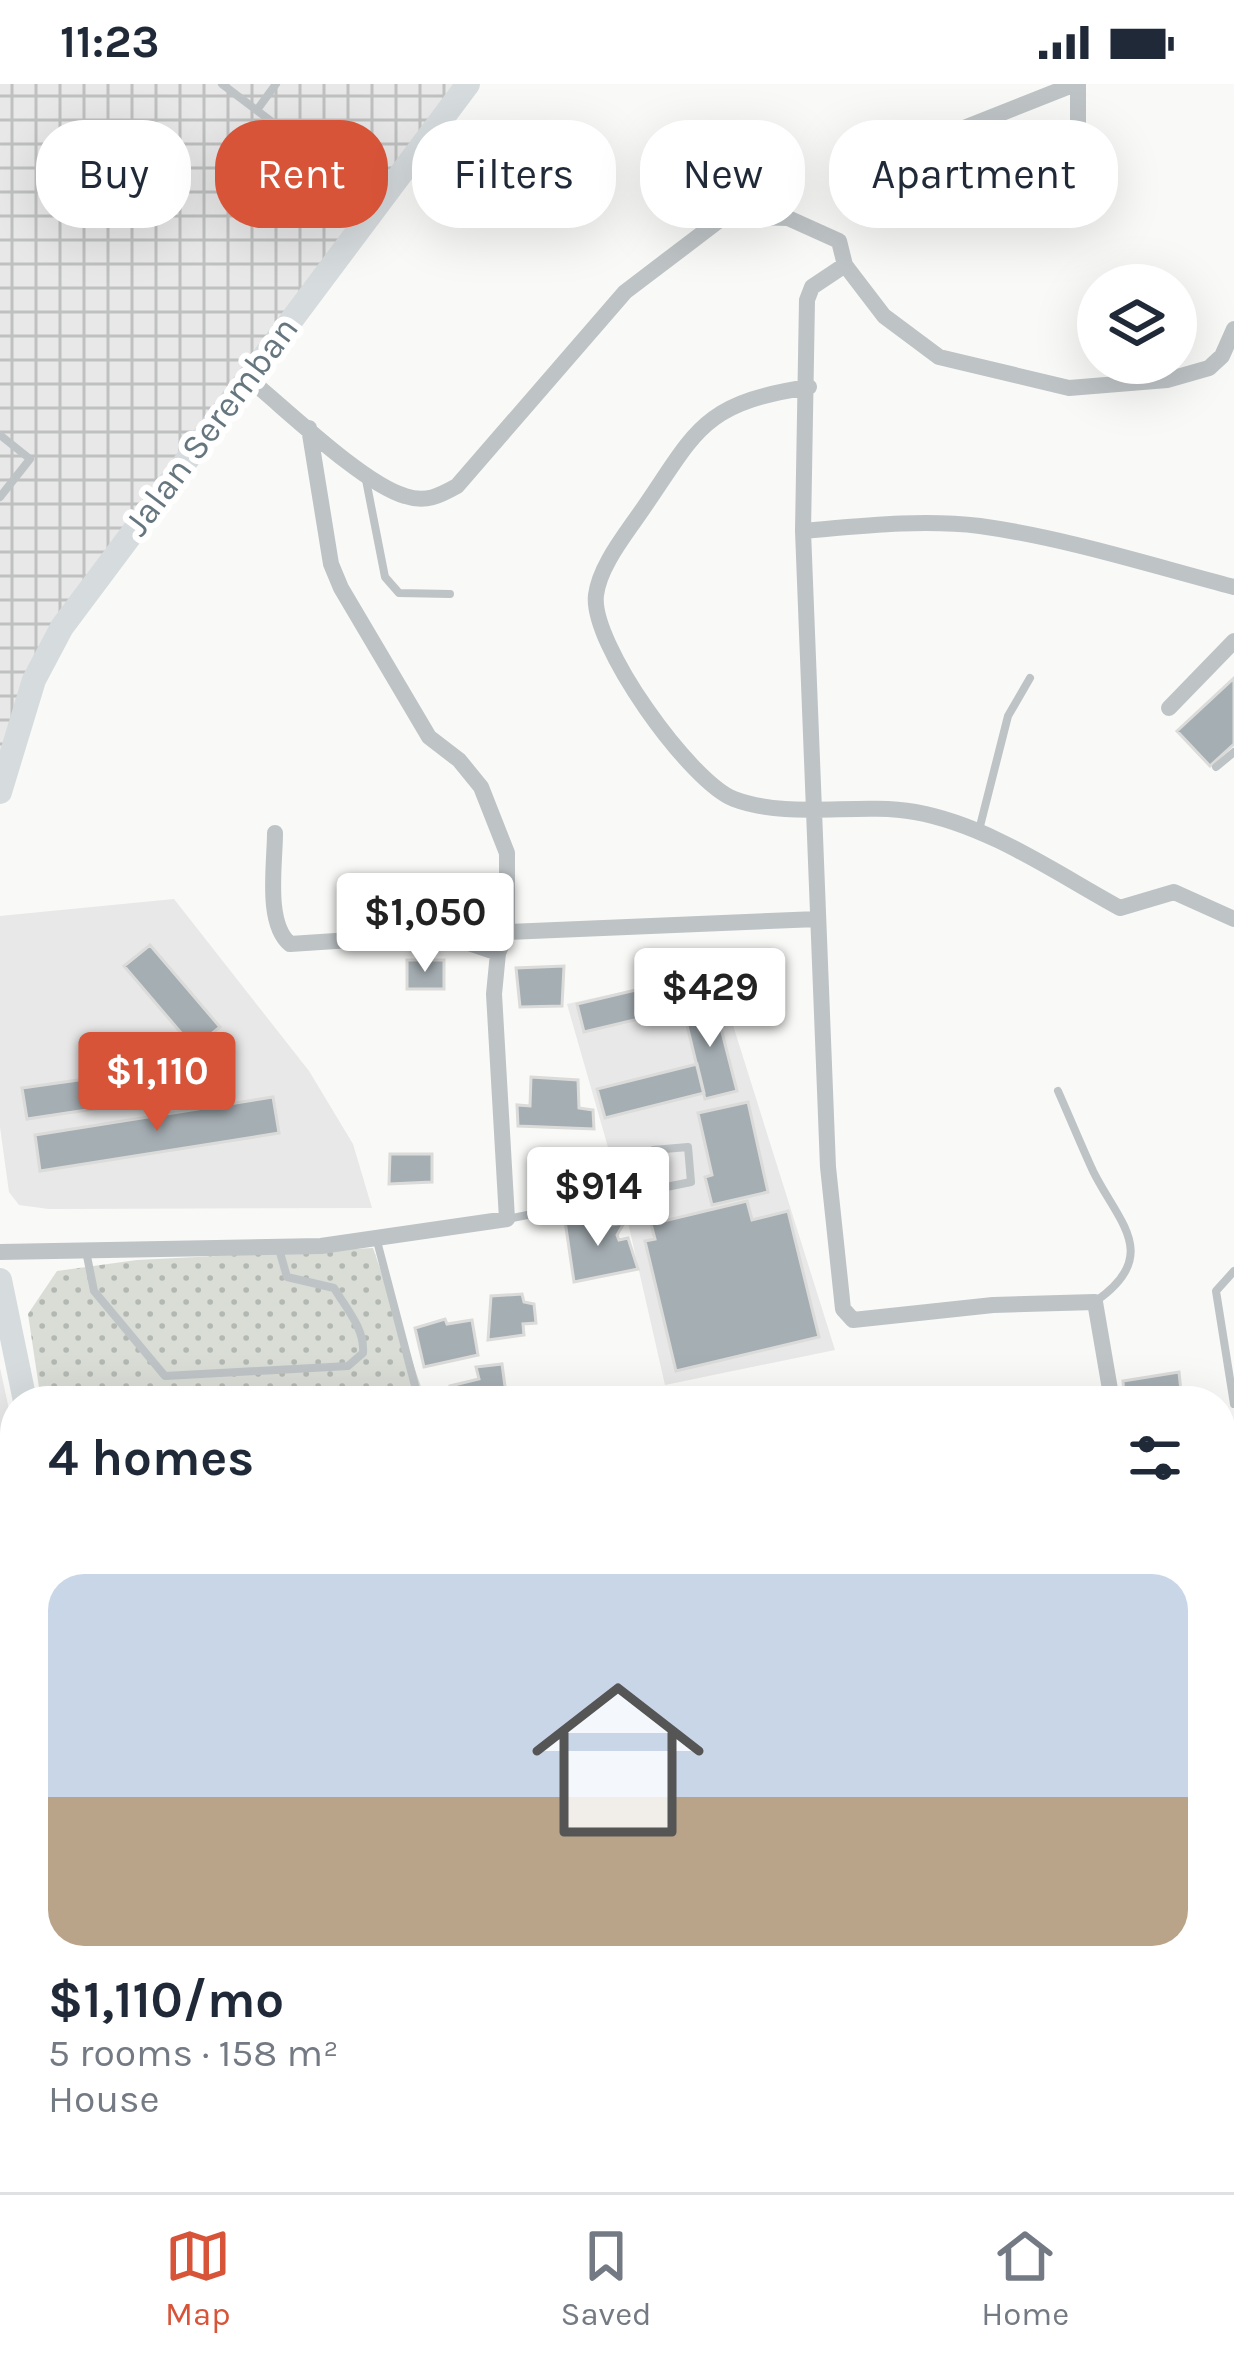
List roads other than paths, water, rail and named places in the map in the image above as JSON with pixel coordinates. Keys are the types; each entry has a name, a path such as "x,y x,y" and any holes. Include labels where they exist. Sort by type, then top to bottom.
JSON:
{"main road":[{"name":"Jalan Seremban","path":"388,190 468,84"},
{"name":"Jalan Seremban","path":"1,787 22,712 62,628 360,228"},
{"path":"0,1280 22,1386"}],"street":[{"path":"984,120 1076,84 1077,120"},
{"path":"249,379 337,456 400,496 435,499 457,486 625,292 725,216 764,213 814,226 839,241 845,265 884,316 939,357 1069,388 1167,380 1209,368 1222,356 1234,329"},
{"path":"845,265 812,286 807,300 803,531 818,809 828,1167 846,1317 1095,1302 1109,1386"},
{"path":"809,386 754,395 708,419 618,544 596,595 603,641 697,775 735,799 818,809 917,812 979,831 1120,908 1174,892 1234,919"},
{"path":"0,1252 278,1248 377,1241 507,1219 494,994 498,953 507,932 507,854 481,787 459,760 429,737 361,627 336,576 309,428"},
{"path":"803,531 912,523 976,526 1041,537 1234,587"},
{"path":"1168,708 1234,641"},
{"path":"275,833 276,910 280,935 290,944 442,934 498,953"},
{"path":"507,932 818,920"}],"lane":[{"path":"222,84 270,120"},
{"path":"257,110 276,84"},
{"path":"0,435 30,459 0,497"},
{"path":"361,468 372,496 385,577 399,593 450,594"},
{"path":"979,831 1008,716 1030,678"},
{"path":"1216,767 1234,752"},
{"path":"1058,1091 1096,1176 1128,1224 1132,1246 1113,1289 1095,1302"},
{"path":"507,1219 652,1190 691,1182 688,1147 653,1150 648,1156 652,1190"},
{"path":"377,1241 415,1386"},
{"path":"86,1251 87,1276 94,1291 165,1376 348,1366 363,1353 364,1339 352,1317 334,1288 287,1277 278,1248"},
{"path":"1230,1358 1216,1292 1234,1271"}]}
